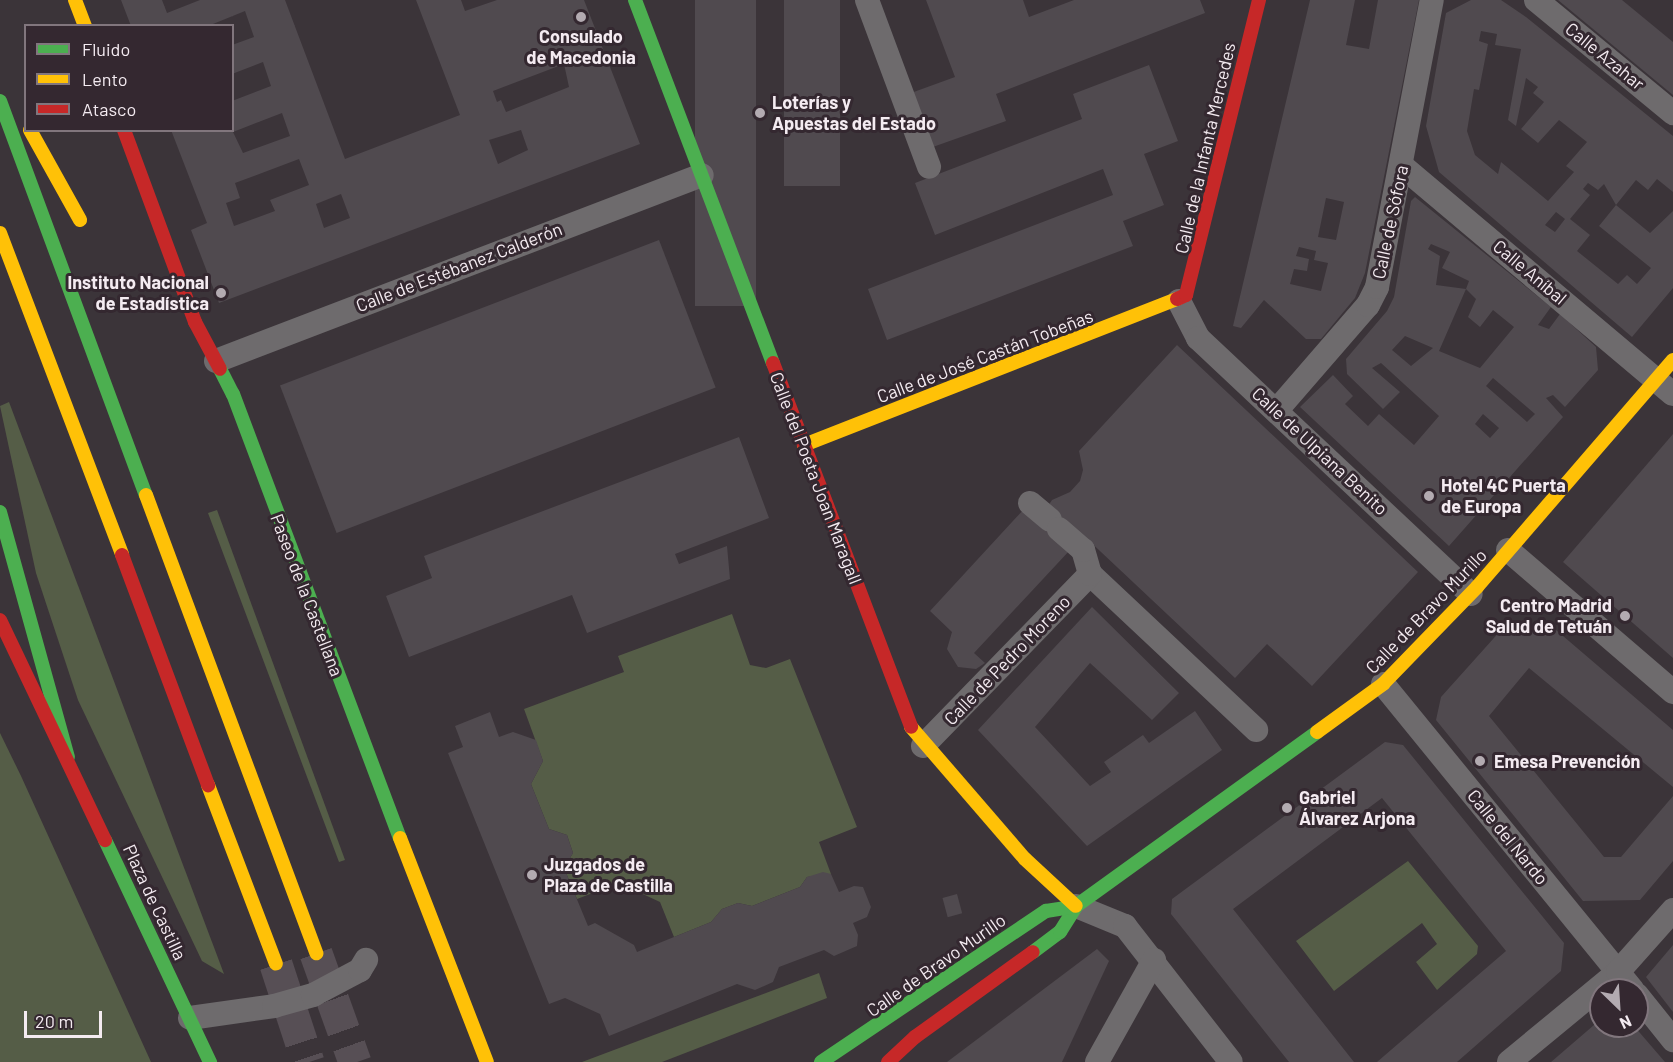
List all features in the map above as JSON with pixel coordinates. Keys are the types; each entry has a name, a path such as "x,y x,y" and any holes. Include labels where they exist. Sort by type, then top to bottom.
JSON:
{"main road":[{"path":"75,0 84,24"},
{"name":"Calle del Poeta Joan Maragall","path":"635,0 911,728 924,747 1025,859 1076,906"},
{"name":"Calle de la Infanta Mercedes","path":"1179,301 1190,287 1259,0"},
{"path":"0,94 24,121"},
{"path":"0,100 315,953"},
{"path":"31,132 80,220"},
{"name":"Paseo de la Castellana","path":"125,132 195,322 233,394 301,581 487,1062"},
{"path":"0,233 276,964"},
{"name":"Calle de José Castán Tobeñas","path":"804,445 1179,301"},
{"name":"Calle de Bravo Murillo","path":"888,1062 915,1037 1060,932 1076,906 1383,684 1471,594 1508,550 1665,387 1673,360"},
{"path":"0,512 68,757"},
{"path":"0,621 68,757"},
{"name":"Plaza de Castilla","path":"68,757 210,1062"},
{"name":"Calle de Bravo Murillo","path":"820,1062 869,1034 1046,910 1076,906"}],"street":[{"path":"867,0 929,167"},
{"name":"Calle de Sófora","path":"1277,410 1373,296 1402,166 1432,0"},
{"name":"Calle Azahar","path":"1536,0 1673,113"},
{"name":"Calle Aníbal","path":"1402,166 1665,387"},
{"name":"Calle de Estébanez Calderón","path":"216,361 702,175"},
{"name":"Calle de Ulpiana Benito","path":"1179,301 1198,338 1471,594"},
{"path":"1030,503 1083,550 1090,574 1256,730"},
{"path":"1508,550 1673,692"},
{"name":"Calle de Pedro Moreno","path":"924,747 1090,574"},
{"name":"Calle del Nardo","path":"1383,684 1623,978"},
{"path":"1076,906 1125,926 1154,960 1231,1062"},
{"path":"1627,978 1673,910"},
{"path":"190,1018 274,1006 313,995 360,970 366,960"},
{"path":"1097,1062 1154,960"},
{"path":"1509,1062 1589,1006"},
{"path":"1649,1010 1673,1040"}],"green space":[{"path":"9,402 224,974 202,961 78,700 36,573 0,406"},
{"path":"217,510 345,860 339,862 208,513"},
{"path":"732,614 750,665 766,668 790,659 857,827 819,842 831,874 807,877 800,887 752,906 738,903 722,909 711,922 674,937 660,902 619,883 577,899 564,868 573,853 567,835 549,829 531,784 543,761 524,709 624,672 618,656"},
{"path":"0,733 21,776 151,1062 0,1062"},
{"path":"1408,861 1478,946 1477,954 1437,990 1416,962 1437,944 1422,923 1334,991 1296,941"},
{"path":"819,973 827,998 662,1062 582,1062"}],"building":[{"path":"121,0 162,0 167,13 200,0 285,0 345,159 460,115 416,0 461,0 465,11 497,0 584,0 640,144 219,303 191,230 207,223 172,132 233,132 243,153 290,136 282,113 234,132 234,100 271,86 263,62 234,73 234,44 254,37 245,11 213,24 130,24","holes":["564,64 569,87 506,112 501,100 497,102 493,91","521,130 528,150 498,164 489,140","299,159 309,185 270,200 275,211 234,226 226,203 240,198 235,183","341,194 350,218 324,228 316,204"]},
{"path":"695,0 756,0 756,306 695,306"},
{"path":"784,0 840,0 840,186 784,186"},
{"path":"926,0 1023,0 1029,17 1074,0 1200,0 1205,13 996,94 1006,121 930,148 911,93 955,77"},
{"path":"1310,0 1355,0 1346,45 1369,49 1378,0 1419,0 1365,273 1355,298 1321,339 1306,339 1264,300 1241,328 1233,326","holes":["1326,198 1344,202 1336,240 1318,237","1299,247 1316,251 1314,260 1328,263 1321,291 1290,284 1294,269 1307,271 1309,259 1296,256"]},
{"path":"1471,0 1501,0 1526,17 1673,136 1673,192 1657,179 1648,190 1636,180 1616,205 1650,233 1673,211 1673,288 1632,337 1439,172 1426,126 1446,13","holes":["1481,31 1497,34 1495,45 1521,49 1508,120 1516,126 1526,78 1538,87 1533,93 1544,102 1521,129 1538,143 1559,120 1587,142 1566,166 1574,172 1548,201 1501,162 1498,174 1475,155 1467,131 1474,89 1479,90 1488,44 1479,41","1588,183 1598,190 1604,184 1616,205 1599,226 1651,268 1637,284 1627,275 1618,284 1577,251 1590,235 1570,219 1590,195 1583,189","1556,212 1565,219 1555,232 1545,225"]},
{"path":"1558,0 1622,0 1673,42 1673,95"},
{"path":"1149,65 1178,141 1144,154 1164,205 1123,221 1133,246 887,340 868,289 1113,195 1103,169 935,235 915,183 1082,119 1073,94"},
{"path":"1415,197 1551,307 1538,325 1549,329 1560,314 1596,347 1598,370 1565,407 1553,395 1546,398 1563,417 1449,546 1300,407 1333,375 1353,396 1345,404 1368,426 1379,414 1414,445 1439,416 1381,363 1372,368 1400,392 1383,409 1347,374 1346,359 1387,311 1394,297 1411,201","holes":["1431,244 1450,252 1442,268 1469,281 1466,289 1436,285 1440,256 1428,249","1466,289 1476,299 1468,317 1480,327 1493,310 1514,327 1480,368 1439,351","1405,336 1433,348 1411,366 1392,350","1493,378 1535,414 1527,422 1486,386","1483,414 1499,428 1490,438 1475,424"]},
{"path":"659,240 716,388 337,533 280,385"},
{"path":"1177,345 1418,572 1312,686 1267,644 1235,678 1084,536 1051,517 1048,506 1052,500 1070,492 1080,481 1083,470 1079,451"},
{"path":"1673,434 1673,658 1563,562"},
{"path":"739,437 769,518 675,554 679,564 727,546 730,579 587,633 572,595 409,657 386,596 432,578 424,556"},
{"path":"1025,508 1070,550 974,653 985,663 976,669 958,667 947,649 952,632 930,611"},
{"path":"1092,607 1179,693 1152,720 1090,663 1035,727 1090,786 1111,772 1104,762 1143,735 1149,743 1195,711 1222,750 1087,846 978,730"},
{"path":"1549,624 1673,730 1673,787 1529,668 1489,716 1604,857 1621,857 1673,796 1673,861 1640,900 1583,901 1436,720 1441,697 1502,629"},
{"name":"Juzgados de Plaza de Castilla","path":"490,712 499,737 513,732 536,740 543,761 531,784 549,829 567,835 573,853 564,868 588,926 595,923 634,945 637,952 711,922 722,909 738,903 752,906 800,887 807,877 823,872 831,874 839,892 854,886 863,887 871,907 867,917 853,923 858,935 857,946 834,956 824,950 779,967 773,982 755,990 737,984 609,1036 600,1014 565,998 549,1004 448,753 463,747 455,726"},
{"path":"1385,742 1403,745 1564,943 1561,971 1457,1062 1377,1062 1506,951 1382,798 1233,909 1354,1062 1289,1062 1171,914 1172,899"},
{"path":"957,894 962,913 948,917 943,898"},
{"path":"1673,945 1673,1012 1649,978 1646,977"},
{"path":"1097,949 1109,961 1062,1062 947,1062"},
{"path":"1589,1029 1589,1038 1644,1038 1665,1062 1551,1062"}],"tunnel":[{"path":"316,953 355,1062"},
{"path":"276,964 308,1062"}],"traffic: fast":[{"path":"635,0 773,363"},
{"path":"0,101 146,495"},
{"path":"220,369 233,394 400,838"},
{"path":"0,512 68,757"},
{"path":"1033,952 1060,932 1076,906 1317,732"},
{"path":"105,840 210,1062"},
{"path":"821,1062 1046,911 1076,906"}],"traffic: slow":[{"path":"75,0 84,24"},
{"path":"31,132 80,220"},
{"path":"0,233 122,555"},
{"path":"804,445 1177,299"},
{"path":"1317,732 1383,684 1477,587 1673,360"},
{"path":"146,495 316,953"},
{"path":"911,727 1025,859 1076,906"},
{"path":"208,785 276,964"},
{"path":"400,838 487,1062"}],"traffic: jam":[{"path":"1177,299 1186,295 1259,0"},
{"path":"125,132 195,322 220,369"},
{"path":"773,363 911,727"},
{"path":"122,555 208,785"},
{"path":"0,620 105,840"},
{"path":"888,1062 915,1037 1033,952"}],"place":[{"name":"Consulado de Macedonia","path":"581,17"},
{"name":"Loterías y Apuestas del Estado","path":"760,113"},
{"name":"Instituto Nacional de Estadística","path":"221,293"},
{"name":"Hotel 4C Puerta de Europa","path":"1429,496"},
{"name":"Centro Madrid Salud de Tetuán","path":"1625,616"},
{"name":"Emesa Prevención","path":"1480,761"},
{"name":"Gabriel Álvarez Arjona","path":"1287,808"},
{"name":"Juzgados de Plaza de Castilla","path":"532,875"}]}
